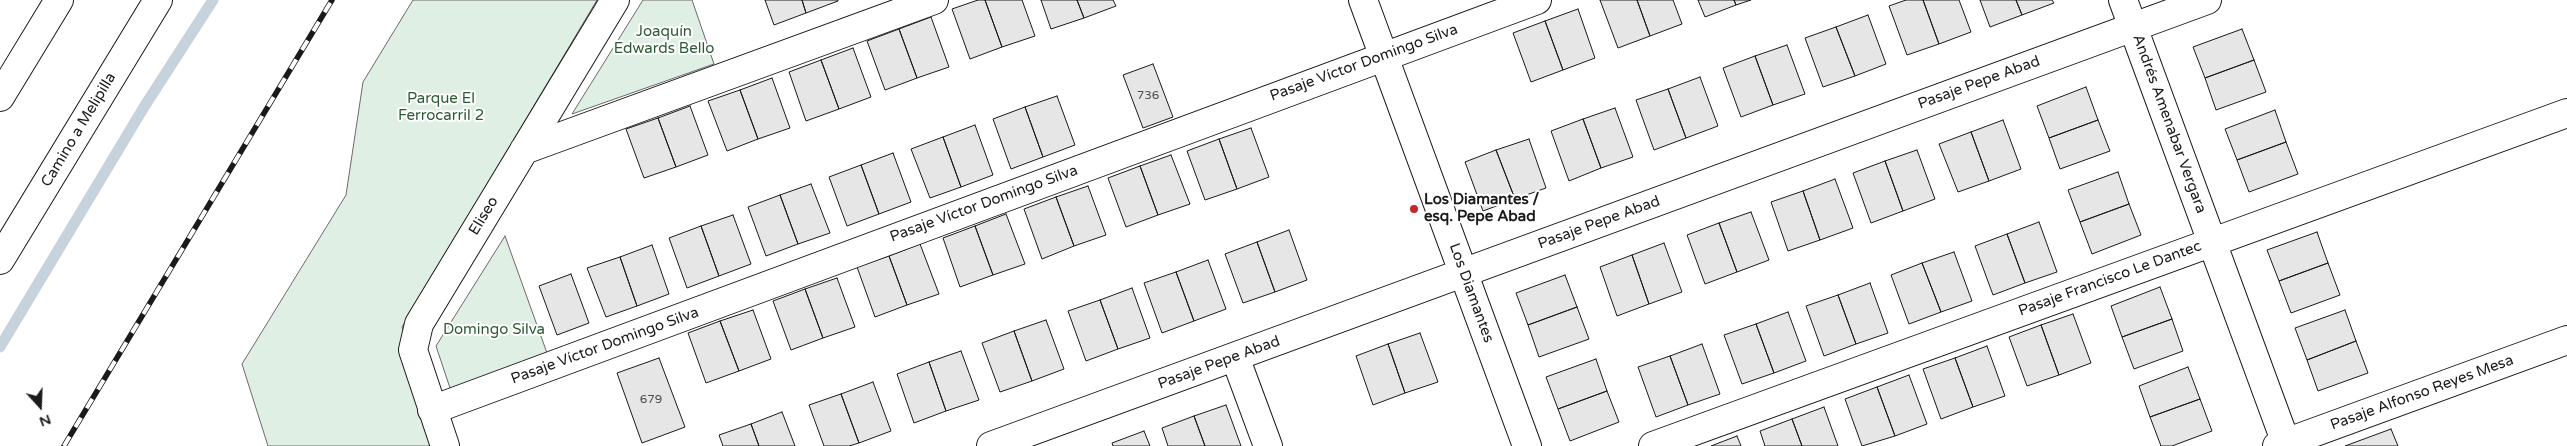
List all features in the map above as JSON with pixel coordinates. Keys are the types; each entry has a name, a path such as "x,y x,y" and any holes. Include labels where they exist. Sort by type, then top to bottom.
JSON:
{"street":[{"path":"0,97 59,0"},
{"name":"Camino a Melipilla","path":"0,259 158,0"},
{"name":"Eliseo","path":"445,446 413,350 420,324 615,0"},
{"path":"524,150 934,0"},
{"name":"Los Diamantes","path":"1363,0 1526,446"},
{"name":"Pasaje Víctor Domingo Silva","path":"432,410 1537,0"},
{"name":"Andrés Amenabar Vergara","path":"2123,0 2212,242 2283,445"},
{"name":"Pasaje Pepe Abad","path":"991,446 1039,438 1235,357 2207,0"},
{"name":"Pasaje Francisco Le Dantec","path":"1653,446 2567,113"},
{"name":"Pasaje Alfonso Reyes Mesa","path":"2283,445 2567,340"},
{"path":"1235,357 1268,446"}],"green space":[{"name":"Parque El Ferrocarril 2","path":"413,0 597,0 402,327 441,446 268,446 242,364 346,195 363,82"},
{"name":"Joaquín Edwards Bello","path":"643,0 692,0 714,64 572,114"},
{"name":"Domingo Silva","path":"505,236 547,353 451,391 436,346"}],"building":[{"path":"765,0 802,0 806,13 774,25"},
{"path":"802,0 838,0 838,1 806,13"},
{"path":"978,0 985,0 1002,47 970,59 952,9"},
{"path":"985,0 1022,0 1035,36 1002,47"},
{"path":"1041,0 1077,0 1084,18 1051,29"},
{"path":"1077,0 1113,0 1116,6 1084,18"},
{"path":"1600,0 1637,0 1650,36 1618,48"},
{"path":"1637,0 1673,0 1682,24 1650,36"},
{"path":"1698,0 1734,0 1736,5 1705,17"},
{"path":"1734,0 1751,0 1736,5"},
{"path":"1906,0 1923,0 1939,44 1907,55 1889,6"},
{"path":"1923,0 1959,0 1971,32 1939,44"},
{"path":"1980,0 2016,0 2022,15 1990,27"},
{"path":"2016,0 2052,0 2054,3 2022,15"},
{"path":"1578,9 1595,58 1563,70 1545,21"},
{"path":"1868,15 1886,64 1855,76 1836,27"},
{"path":"931,17 949,67 917,78 899,29"},
{"path":"1545,21 1563,70 1531,82 1513,33"},
{"path":"1836,27 1855,76 1823,87 1805,38"},
{"path":"899,29 917,78 885,90 867,41"},
{"path":"2242,29 2254,60 2205,78 2193,47"},
{"path":"1787,45 1805,94 1773,105 1755,56"},
{"path":"853,48 871,97 839,109 821,60"},
{"path":"1755,56 1773,105 1741,117 1723,68"},
{"path":"821,60 839,109 806,121 789,72"},
{"path":"2254,60 2266,92 2216,110 2205,78"},
{"path":"1153,64 1173,117 1143,128 1123,75"},
{"path":"1700,77 1718,126 1686,138 1668,89"},
{"path":"772,78 790,128 758,139 740,90"},
{"path":"2086,87 2098,120 2049,138 2037,106"},
{"path":"1668,89 1686,138 1654,150 1636,100"},
{"path":"740,90 758,139 727,151 708,101"},
{"path":"1057,96 1075,145 1043,157 1025,107"},
{"path":"690,106 708,155 676,167 658,118"},
{"path":"1025,107 1043,157 1011,169 993,119"},
{"path":"1615,108 1633,157 1601,168 1583,119"},
{"path":"2275,110 2286,142 2237,160 2225,129"},
{"path":"658,118 676,167 644,178 626,129"},
{"path":"1583,119 1601,168 1569,181 1551,131"},
{"path":"2003,120 2021,169 1989,181 1971,132"},
{"path":"2098,120 2110,151 2060,169 2049,138"},
{"path":"975,125 993,175 961,187 943,137"},
{"path":"1251,128 1269,177 1237,189 1219,139"},
{"path":"1971,132 1989,181 1958,192 1939,144"},
{"path":"943,137 961,187 930,198 911,149"},
{"path":"1219,139 1237,189 1205,200 1187,151"},
{"path":"1529,139 1546,188 1515,199 1496,150"},
{"path":"2286,142 2298,174 2249,192 2237,160"},
{"path":"1496,150 1515,199 1483,211 1465,162"},
{"path":"1917,150 1935,199 1903,211 1885,161"},
{"path":"893,153 911,202 879,214 861,165"},
{"path":"1171,155 1190,204 1158,215 1140,166"},
{"path":"1885,161 1903,211 1871,223 1853,173"},
{"path":"861,165 879,214 847,226 829,177"},
{"path":"1140,166 1158,215 1126,227 1108,178"},
{"path":"2118,172 2129,204 2080,222 2068,190"},
{"path":"1835,179 1853,228 1820,240 1803,191"},
{"path":"811,184 830,233 798,244 780,195"},
{"path":"1088,186 1106,235 1074,246 1056,197"},
{"path":"1803,191 1820,240 1788,251 1771,202"},
{"path":"780,195 798,244 766,256 748,207"},
{"path":"1056,197 1074,246 1042,259 1024,209"},
{"path":"2129,204 2141,235 2092,254 2080,222"},
{"path":"1751,212 1769,260 1737,272 1719,223"},
{"path":"1006,214 1025,264 993,275 975,226"},
{"path":"733,215 751,264 719,276 701,226"},
{"path":"2039,222 2057,272 2025,283 2007,234"},
{"path":"1719,223 1737,272 1705,284 1687,235"},
{"path":"701,226 719,276 687,288 669,238"},
{"path":"975,226 993,275 960,287 943,238"},
{"path":"1289,230 1307,280 1275,292 1257,242"},
{"path":"2317,232 2328,263 2279,281 2267,250"},
{"path":"2007,234 2025,283 1993,295 1975,246"},
{"path":"1257,242 1275,292 1243,303 1225,254"},
{"path":"1664,243 1682,292 1649,304 1632,255"},
{"path":"920,244 939,294 907,305 889,256"},
{"path":"652,245 669,294 637,306 620,257"},
{"path":"1954,252 1972,301 1941,312 1922,263"},
{"path":"1632,255 1649,304 1617,316 1600,267"},
{"path":"889,256 907,305 875,317 857,267"},
{"path":"620,257 637,306 606,317 587,268"},
{"path":"1208,260 1226,309 1194,321 1176,272"},
{"path":"1922,263 1941,312 1909,324 1891,275"},
{"path":"2328,263 2340,295 2291,313 2279,281"},
{"path":"1176,272 1194,321 1162,333 1144,283"},
{"path":"571,274 589,323 557,335 539,286"},
{"path":"1565,275 1577,307 1528,325 1516,293"},
{"path":"837,278 855,327 823,338 805,289"},
{"path":"1870,283 1888,333 1856,344 1838,295"},
{"path":"2160,287 2172,319 2122,337 2111,306"},
{"path":"1132,288 1150,338 1118,349 1100,300"},
{"path":"805,289 823,338 791,350 773,301"},
{"path":"1838,295 1856,344 1824,356 1806,306"},
{"path":"1100,300 1118,349 1086,361 1068,311"},
{"path":"1577,307 1589,339 1539,357 1528,325"},
{"path":"753,310 771,359 739,371 720,321"},
{"path":"2345,310 2356,341 2307,360 2295,328"},
{"path":"1788,312 1806,361 1774,373 1756,324"},
{"path":"2073,314 2091,363 2059,375 2041,325"},
{"path":"2172,319 2183,351 2134,369 2122,337"},
{"path":"1046,320 1064,369 1032,381 1014,331"},
{"path":"720,321 739,371 706,383 688,333"},
{"path":"1756,324 1774,373 1742,384 1724,335"},
{"path":"2041,325 2059,375 2027,386 2009,337"},
{"path":"1014,331 1032,381 1000,392 982,343"},
{"path":"1420,333 1438,382 1405,393 1388,344"},
{"path":"2356,341 2368,373 2318,391 2307,360"},
{"path":"1388,344 1405,393 1373,405 1356,356"},
{"path":"1702,344 1720,394 1688,405 1670,356"},
{"path":"1987,346 2005,396 1973,407 1955,358"},
{"path":"961,351 979,400 946,411 929,362"},
{"path":"1670,356 1688,405 1656,417 1638,367"},
{"path":"659,358 685,427 642,443 617,373"},
{"path":"1955,358 1973,407 1941,419 1923,369"},
{"path":"1596,359 1607,391 1558,409 1546,377"},
{"path":"929,362 946,411 914,423 897,374"},
{"path":"2188,367 2200,399 2150,417 2139,386"},
{"path":"1909,375 1927,424 1895,436 1877,387"},
{"path":"873,382 891,431 859,443 841,394"},
{"path":"1877,387 1895,436 1862,446 1845,399"},
{"path":"1607,391 1619,422 1570,441 1558,409"},
{"path":"841,394 859,443 849,446 824,446 809,405"},
{"path":"2200,399 2212,431 2172,446 2161,446 2150,417"},
{"path":"1226,405 1241,446 1205,446 1194,416"},
{"path":"1824,407 1838,446 1802,446 1792,419"},
{"path":"782,412 795,446 759,446 751,424"},
{"path":"1194,416 1205,446 1168,446 1162,428"},
{"path":"1792,419 1802,446 1765,446 1760,431"},
{"path":"751,424 759,446 723,446 719,435"},
{"path":"2391,429 2398,446 2345,446"},
{"path":"1144,431 1150,446 1113,446 1112,443"},
{"path":"1737,436 1741,446 1711,446"}],"waterway":[{"path":"0,347 144,107 213,0"}],"railway":[{"path":"64,446 332,0"}],"place":[{"name":"Los Diamantes / esq. Pepe Abad","path":"1414,209"}]}
